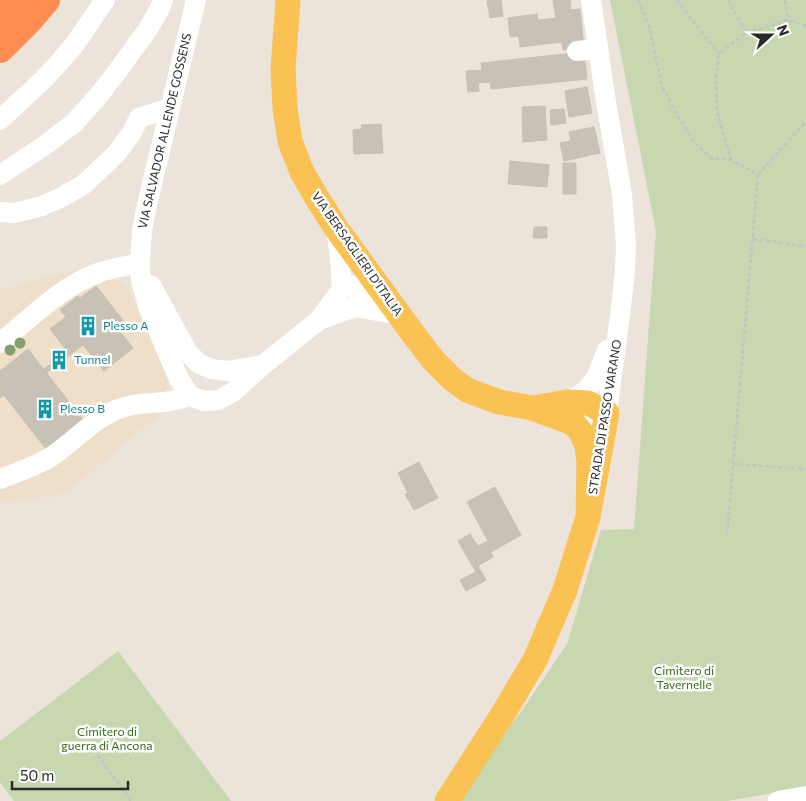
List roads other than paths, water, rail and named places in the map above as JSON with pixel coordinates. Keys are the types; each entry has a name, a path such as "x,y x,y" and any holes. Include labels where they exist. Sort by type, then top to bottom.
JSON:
{"highway":[{"path":"0,19 17,0"},
{"path":"0,49 46,0"}],"main road":[{"name":"VIA BERSAGLIERI D'ITALIA","path":"288,0 283,68 285,108 290,141 302,172 336,228 434,361 452,379 467,390 499,402 570,412 588,403 607,412"},
{"path":"570,412 587,446 589,462 588,516"},
{"name":"STRADA DI PASSO VARANO","path":"446,801 535,660 565,590 588,516 607,412"}],"street":[{"path":"0,120 42,81 76,44 105,0"},
{"path":"0,175 44,146 74,123 120,69 148,29 163,0"},
{"name":"VIA SALVADOR ALLENDE GOSSENS","path":"190,396 179,379 149,308 141,281 140,263 142,230 196,0"},
{"name":"STRADA DI PASSO VARANO","path":"591,0 622,194 626,246 620,315 607,412"},
{"path":"577,51 598,49"},
{"path":"5,210 42,206 62,197 82,185 116,154 139,118 168,117"},
{"path":"336,228 342,289"},
{"path":"0,343 42,307 76,284 99,272 140,263 187,351 198,362 211,369 227,371 263,365"},
{"path":"0,479 48,459 90,426 108,414 126,406 166,402 190,396 204,401 218,400 233,392 319,320 342,289 374,279"},
{"path":"355,307 374,279"},
{"path":"319,320 355,307 400,315"},
{"path":"570,412 598,376 620,315"},
{"path":"179,379 198,362"},
{"path":"778,801 806,796"}],"place":[{"name":"Plesso A","path":"88,326"},
{"name":"Tunnel","path":"59,360"},
{"name":"Plesso B","path":"45,409"}],"park label":[{"name":"Cimitero di Tavernelle","path":"684,678"},
{"name":"Cimitero di guerra di Ancona","path":"107,739"}]}
